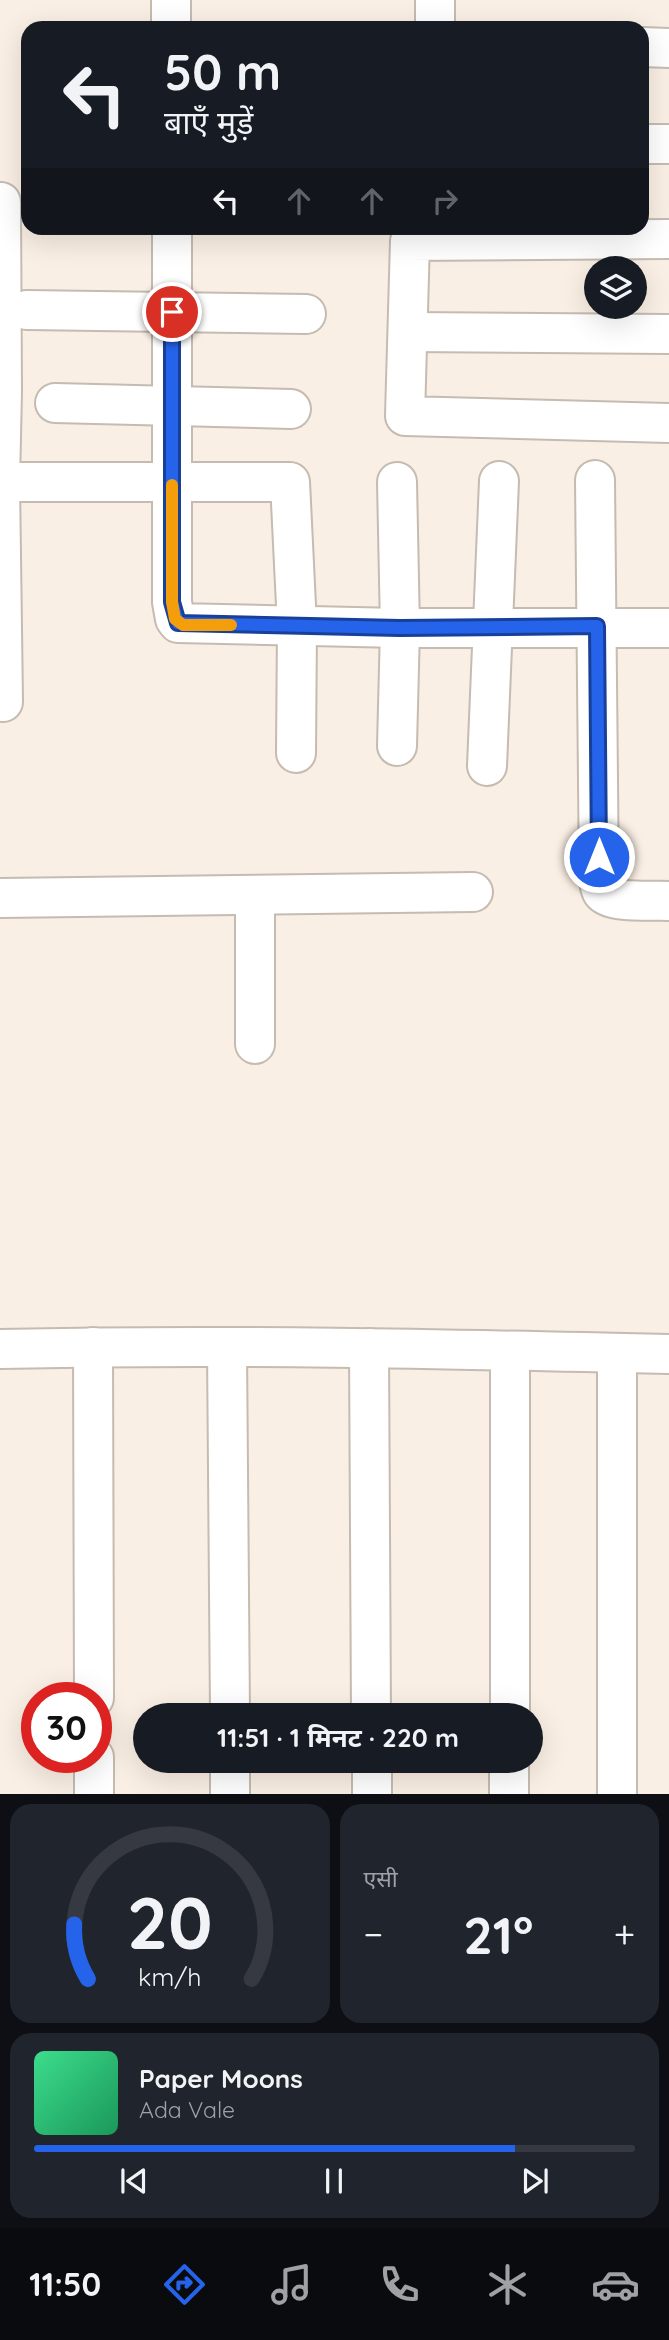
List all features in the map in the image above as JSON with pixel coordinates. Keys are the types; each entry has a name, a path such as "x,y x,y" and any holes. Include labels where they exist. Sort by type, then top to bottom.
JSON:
{"street":[{"path":"171,21 172,0"},
{"path":"435,0 435,21"},
{"path":"649,47 669,48"},
{"path":"649,144 669,144"},
{"path":"1,202 0,482 3,702"},
{"path":"172,235 172,602 178,623 400,628 669,628"},
{"path":"669,239 410,241 405,416 669,423"},
{"path":"27,310 306,314"},
{"path":"408,332 669,334"},
{"path":"55,403 291,408"},
{"path":"595,480 599,881 602,892 617,900 669,901"},
{"path":"487,766 499,481"},
{"path":"0,482 290,482 297,626 296,753"},
{"path":"397,482 400,628 397,746"},
{"path":"0,898 472,892"},
{"path":"255,896 255,1044"},
{"path":"93,1347 94,1682"},
{"path":"227,1348 229,1703"},
{"path":"369,1348 371,1703"},
{"path":"0,1349 369,1348 669,1354"},
{"path":"509,1703 510,1352"},
{"path":"617,1353 617,1794"},
{"path":"94,1773 94,1794"},
{"path":"230,1773 230,1794"},
{"path":"372,1773 372,1794"},
{"path":"509,1773 509,1794"}],"slow traffic":[{"path":"172,485 172,602 175,619 183,625 231,625"}],"route":[{"path":"172,312 172,602 178,623 400,628 597,626 599,857"}]}
